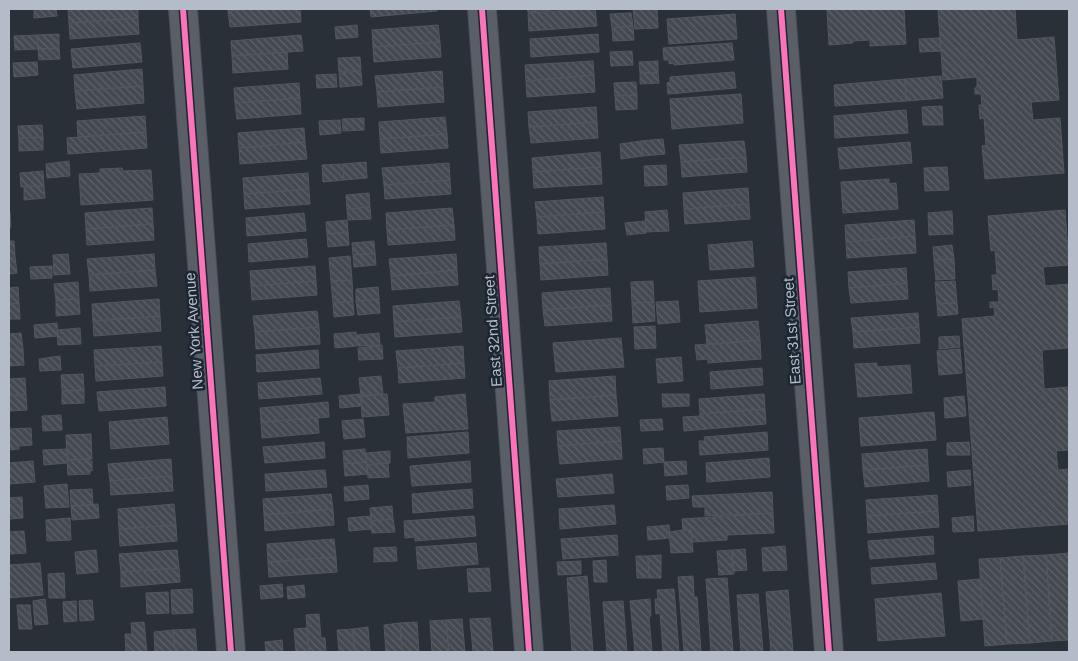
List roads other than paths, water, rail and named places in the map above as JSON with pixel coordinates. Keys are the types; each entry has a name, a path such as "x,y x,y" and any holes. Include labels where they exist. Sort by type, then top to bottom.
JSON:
{"street":[{"name":"New York Avenue","path":"183,9 230,652"},
{"name":"East 32nd Street","path":"482,9 529,652"},
{"name":"East 31st Street","path":"781,9 829,652"}]}
